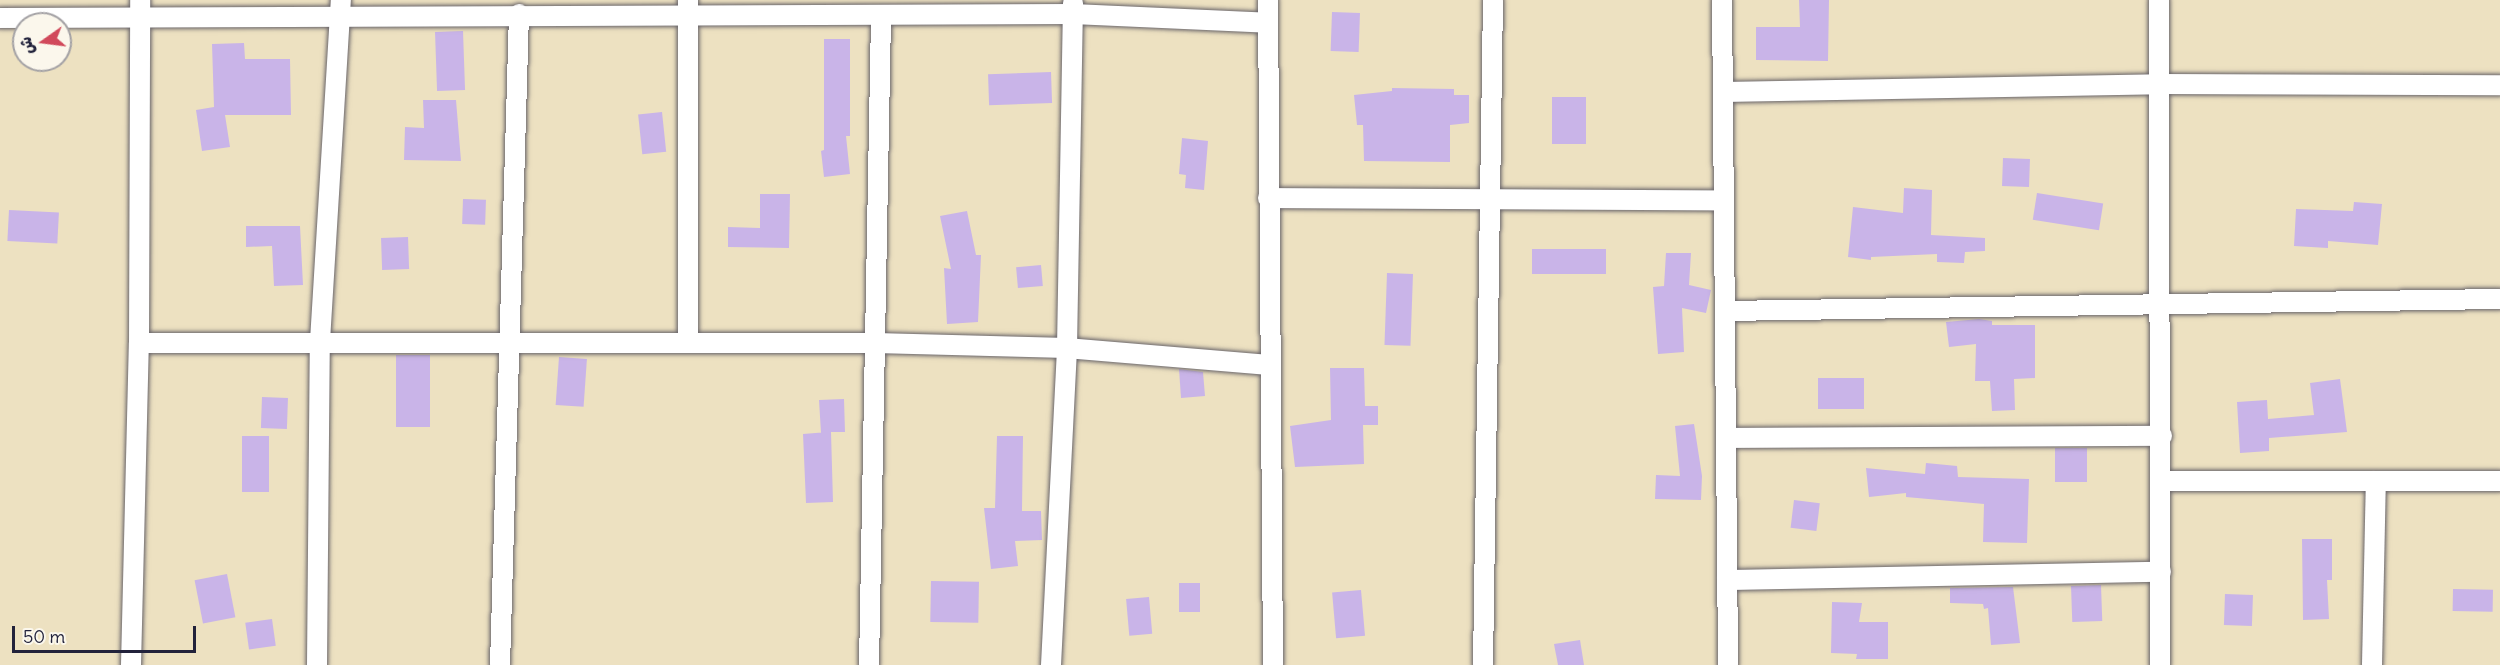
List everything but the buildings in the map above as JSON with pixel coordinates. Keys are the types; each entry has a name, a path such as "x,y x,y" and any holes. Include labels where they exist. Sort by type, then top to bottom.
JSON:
{"street":[{"path":"1268,0 1268,365 1273,665"},
{"path":"1483,665 1493,0"},
{"path":"1722,0 1728,665"},
{"path":"2159,0 2163,480 2160,665"},
{"path":"0,18 140,8 340,8 519,14 688,9 881,16 1073,7 1268,22"},
{"path":"1051,665 1067,348 1073,7"},
{"path":"131,665 139,343 140,8"},
{"path":"317,665 320,341 340,8"},
{"path":"688,9 688,341"},
{"path":"500,665 519,14"},
{"path":"869,665 881,16"},
{"path":"1723,92 2160,84 2500,84"},
{"path":"1268,198 1724,200"},
{"path":"1725,311 2500,299"},
{"path":"139,343 688,341 875,343 1067,348 1268,365"},
{"path":"1726,438 2162,436"},
{"path":"2163,480 2500,481"},
{"path":"2372,665 2376,481"},
{"path":"1727,580 2161,572"}]}
